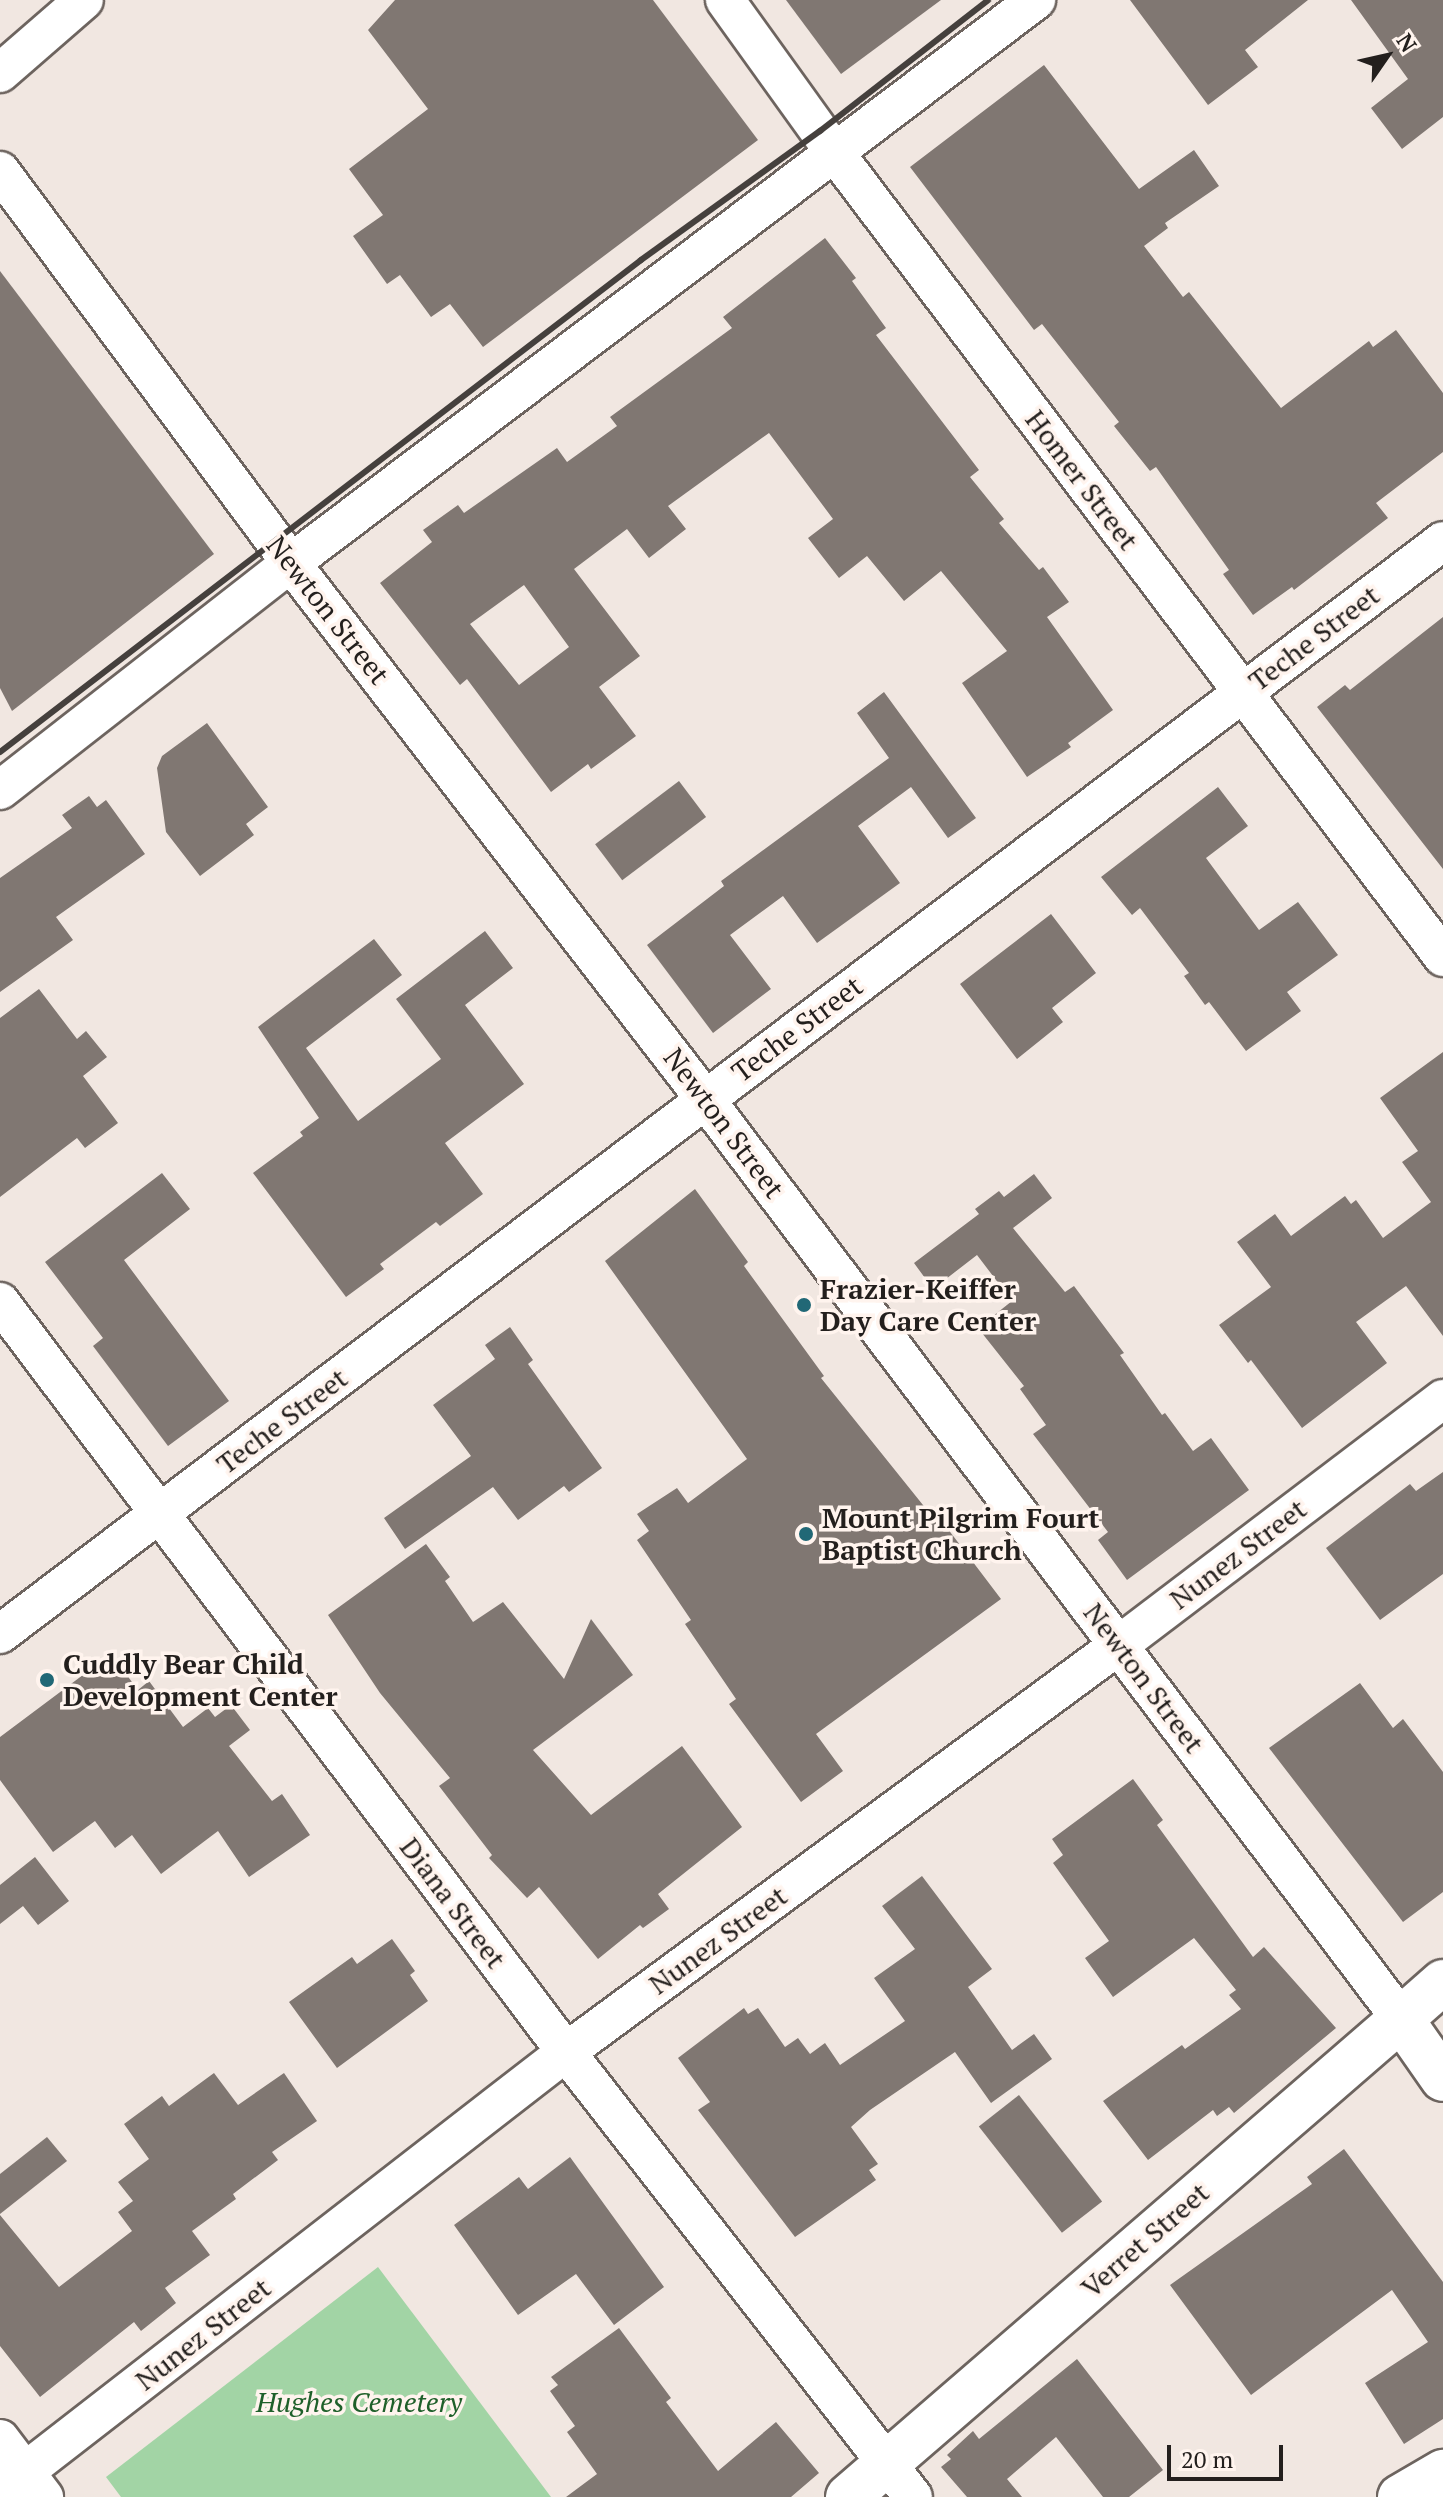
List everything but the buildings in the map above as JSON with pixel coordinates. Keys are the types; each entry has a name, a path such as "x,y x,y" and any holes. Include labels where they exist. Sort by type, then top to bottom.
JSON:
{"main road":[{"name":"Verret Street","path":"848,2497 1443,1982"},
{"name":"Newton Street","path":"1401,2019 1443,2079"},
{"path":"1400,2497 1443,2472"}],"street":[{"path":"0,73 84,0"},
{"name":"Homer Street","path":"725,0 835,153 1443,957"},
{"path":"0,790 291,563 1036,0"},
{"name":"Newton Street","path":"0,171 291,563 705,1099 1401,2019"},
{"name":"Teche Street","path":"0,1634 1443,541"},
{"name":"Diana Street","path":"0,1302 566,2052 889,2462 913,2497"},
{"name":"Nunez Street","path":"23,2487 566,2052 1119,1645 1443,1399"},
{"path":"0,2439 23,2487"}],"green space":[{"name":"Hughes Cemetery","path":"378,2267 551,2497 121,2497 106,2477"}],"railway":[{"path":"0,752 641,260 820,131 988,0"}],"place":[{"name":"Frazier-Keiffer Day Care Center","path":"804,1305"},
{"name":"Mount Pilgrim Fourt Baptist Church","path":"806,1534"},
{"name":"Cuddly Bear Child Development Center","path":"47,1680"}]}
